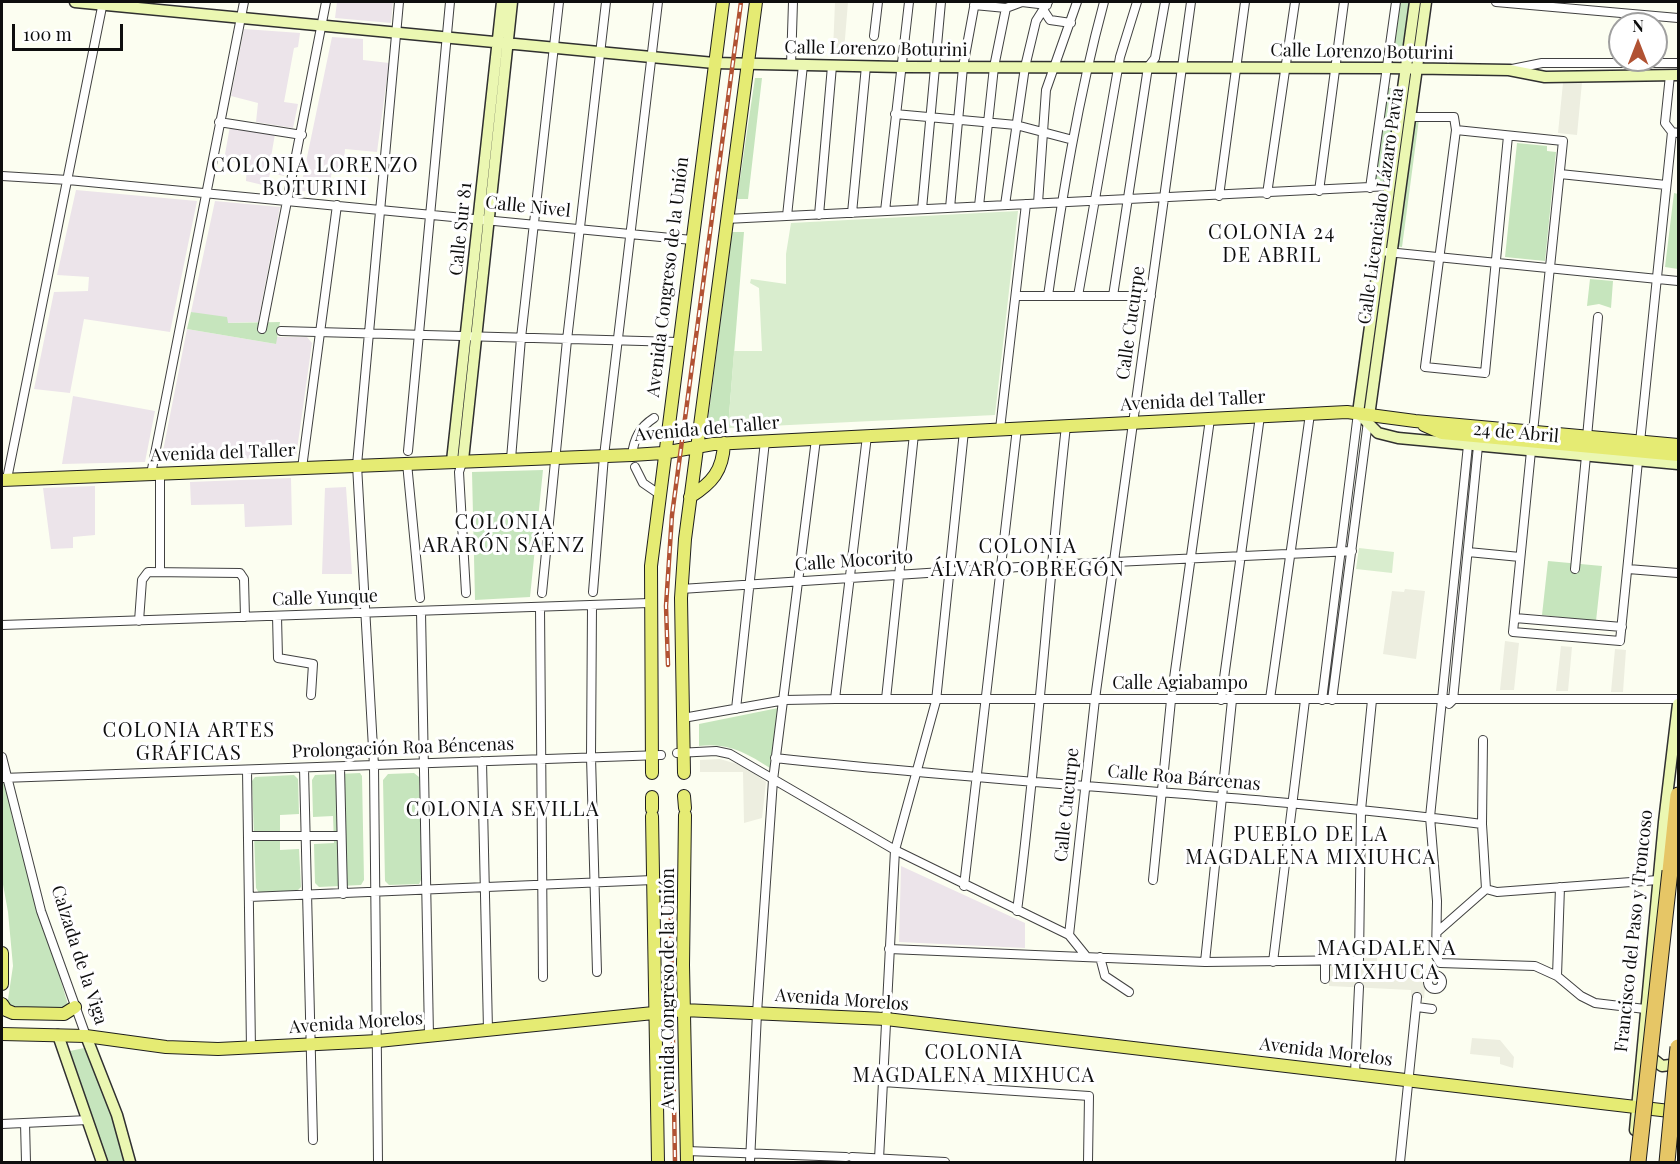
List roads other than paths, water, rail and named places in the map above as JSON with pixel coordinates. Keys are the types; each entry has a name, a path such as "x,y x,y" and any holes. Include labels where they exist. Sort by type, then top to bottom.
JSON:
{"highway":[{"name":"Francisco del Paso y Troncoso","path":"1638,1162 1664,875 1678,795"},
{"path":"1667,1162 1678,1047"}],"main road":[{"name":"Calle Lorenzo Boturini","path":"75,2 714,63 900,67 1235,66 1509,70 1545,77 1676,73"},
{"name":"Calle Sur 81","path":"458,464 502,44 502,2"},
{"name":"Calle Sur 81","path":"502,44 512,2"},
{"name":"Avenida Congreso de la Unión","path":"658,1162 652,794 656,756 649,603 663,453 723,2"},
{"name":"Avenida Congreso de la Unión","path":"687,1157 683,1010 684,793 680,753 683,718 681,589 696,446 756,2"},
{"name":"Calle Licenciado Lázaro Pavia","path":"1365,418 1392,253 1410,117 1415,2"},
{"name":"Calle Licenciado Lázaro Pavia","path":"1365,418 1380,252 1411,69 1426,2"},
{"path":"1509,70 1603,69 1676,73"},
{"name":"Avenida del Taller","path":"4,480 357,465 407,457 458,464 511,459 663,453 724,443 1310,414 1415,421 1678,445"},
{"name":"24 de Abril","path":"1365,418 1388,436 1586,456 1643,456 1678,464"},
{"name":"Avenida del Taller","path":"1415,421 1437,432 1643,456 1678,452"},
{"path":"690,497 715,477 722,462 724,443"},
{"name":"Francisco del Paso y Troncoso","path":"1632,1162 1645,1009 1664,875 1678,702"},
{"path":"2,953 2,984"},
{"path":"2,1004 13,1013 64,1014 75,1007"},
{"name":"Avenida Morelos","path":"2,1034 86,1036 166,1047 251,1048 378,1041 683,1010 757,1008 886,1019 1678,1112"},
{"path":"58,1035 102,1162"},
{"name":"Calzada de la Viga","path":"86,1036 117,1115 130,1162"},
{"path":"1642,1051 1658,1064 1667,1067 1678,1064"}],"street":[{"path":"160,572 156,473 205,193 244,2"},
{"path":"262,329 302,135 326,2"},
{"path":"378,1162 378,892 374,766 357,465 399,2"},
{"path":"420,598 407,457 450,2"},
{"path":"511,459 521,338 559,2"},
{"path":"542,593 554,457 606,2"},
{"path":"593,592 603,456 619,342 658,2"},
{"path":"791,65 793,2"},
{"path":"874,36 879,2"},
{"path":"885,211 909,2"},
{"path":"922,209 941,2"},
{"path":"951,208 963,67 974,3 1006,8 1022,2 1046,6"},
{"path":"1038,203 1046,90 1077,2"},
{"path":"1048,296 1061,202 1087,67 1104,2"},
{"path":"1078,296 1118,67 1137,2"},
{"path":"1113,296 1148,67 1155,58 1163,2"},
{"name":"Calle Cucurpe","path":"1069,935 1095,699 1191,2"},
{"path":"1219,196 1245,2"},
{"path":"1268,194 1294,2"},
{"path":"1319,191 1344,2"},
{"path":"1370,188 1396,2"},
{"path":"1496,2 1678,18"},
{"path":"4,480 103,3"},
{"path":"1046,6 1050,20 1071,23"},
{"path":"1005,205 1025,67 1036,21 1046,6"},
{"path":"979,206 994,67 1006,8"},
{"path":"1509,70 1542,63 1678,63"},
{"path":"787,216 803,65"},
{"path":"819,215 832,66"},
{"path":"852,213 866,66"},
{"path":"1640,442 1666,185 1675,132 1665,123 1676,73"},
{"path":"896,114 1016,125 1044,130 1073,140"},
{"path":"1410,117 1454,117 1456,130 1425,367 1485,373 1508,135"},
{"path":"219,122 302,135"},
{"path":"1456,130 1563,141 1533,432"},
{"path":"1560,174 1666,185"},
{"name":"Calle Nivel","path":"2,176 338,205 692,240"},
{"path":"726,219 1094,200 1268,194 1390,186"},
{"path":"1000,429 1026,204"},
{"path":"302,468 338,205"},
{"path":"1380,252 1678,281"},
{"path":"1016,296 1150,296"},
{"path":"1587,437 1598,317"},
{"path":"281,332 678,342"},
{"path":"1270,699 1310,414"},
{"path":"1221,700 1260,416"},
{"path":"632,454 634,442 640,430 654,418"},
{"path":"1153,880 1171,700 1210,418"},
{"path":"1332,700 1352,551 1365,418"},
{"path":"1322,700 1341,552 1365,418"},
{"path":"1017,911 1034,781 1050,565 1066,426"},
{"path":"964,886 1017,428"},
{"path":"877,1161 895,850 936,701 964,431"},
{"path":"886,699 914,434"},
{"path":"835,699 867,436"},
{"path":"750,1158 757,1008 775,758 785,700 816,439"},
{"path":"736,709 765,441"},
{"path":"1440,712 1453,700 1468,552 1473,445"},
{"path":"1439,975 1430,817 1452,592 1473,445"},
{"path":"1531,451 1513,632 1620,641 1643,456"},
{"path":"1575,569 1586,456"},
{"path":"458,464 466,593"},
{"path":"635,467 643,483 659,494"},
{"name":"Calle Mocorito","path":"681,589 1050,565 1352,551"},
{"path":"1468,552 1520,557"},
{"path":"1628,569 1678,573"},
{"path":"139,621 142,577 148,572 240,573 244,579 245,617"},
{"path":"1452,592 1463,593"},
{"name":"Calle Yunque","path":"2,625 649,603"},
{"path":"592,606 591,757 597,972"},
{"path":"540,608 543,977"},
{"path":"421,612 429,1036"},
{"path":"277,616 278,658 313,664 311,694"},
{"path":"1515,618 1622,627"},
{"path":"1568,637 1569,622"},
{"name":"Calle Agiabampo","path":"683,718 785,700 835,699 1678,702"},
{"path":"1205,962 1232,700"},
{"path":"1272,962 1305,700"},
{"path":"890,949 1205,962 1359,960 1360,810 1372,700"},
{"path":"1483,740 1482,824 1486,889"},
{"path":"680,753 716,751 730,754 895,850 964,886 1069,935 1086,956"},
{"name":"Prolongación Roa Béncenas","path":"5,778 656,756"},
{"name":"Calzada de la Viga","path":"2,757 5,778 41,910 86,1036"},
{"name":"Calle Roa Bárcenas","path":"775,758 915,773 1034,781 1360,810 1482,824"},
{"path":"482,761 488,1030"},
{"path":"340,767 343,894"},
{"path":"304,768 313,1140"},
{"path":"247,770 251,1048"},
{"path":"248,836 341,836"},
{"path":"1486,889 1497,892 1664,875"},
{"path":"249,897 653,880"},
{"path":"1557,976 1560,887"},
{"path":"1437,932 1486,889"},
{"path":"1100,957 1105,976 1129,992"},
{"path":"1438,959 1535,966 1557,976 1595,1003 1645,1009"},
{"path":"1325,960 1325,979"},
{"path":"1354,1073 1359,987"},
{"path":"1400,1162 1418,997"},
{"path":"1417,1007 1432,1009"},
{"path":"883,1082 1089,1095 1088,1162"},
{"path":"2,1124 87,1120"},
{"path":"25,1123 26,1162"},
{"path":"793,1156 812,1162"},
{"path":"687,1157 793,1156 945,1162"},
{"path":"837,1162 852,1159"}],"railway":[{"path":"668,665 666,606 672,515 741,2"},
{"path":"670,870 675,1162"}],"district":[{"name":"COLONIA LORENZO BOTURINI","path":"315,178"},
{"name":"COLONIA 24 DE ABRIL","path":"1272,244"},
{"name":"COLONIA ARARÓN SÁENZ","path":"504,534"},
{"name":"COLONIA ÁLVARO OBREGÓN","path":"1028,558"},
{"name":"COLONIA ARTES GRÁFICAS","path":"189,742"},
{"name":"COLONIA SEVILLA","path":"503,810"},
{"name":"PUEBLO DE LA MAGDALENA MIXIUHCA","path":"1311,846"},
{"name":"MAGDALENA MIXHUCA","path":"1387,960"},
{"name":"COLONIA MAGDALENA MIXHUCA","path":"974,1064"}]}
